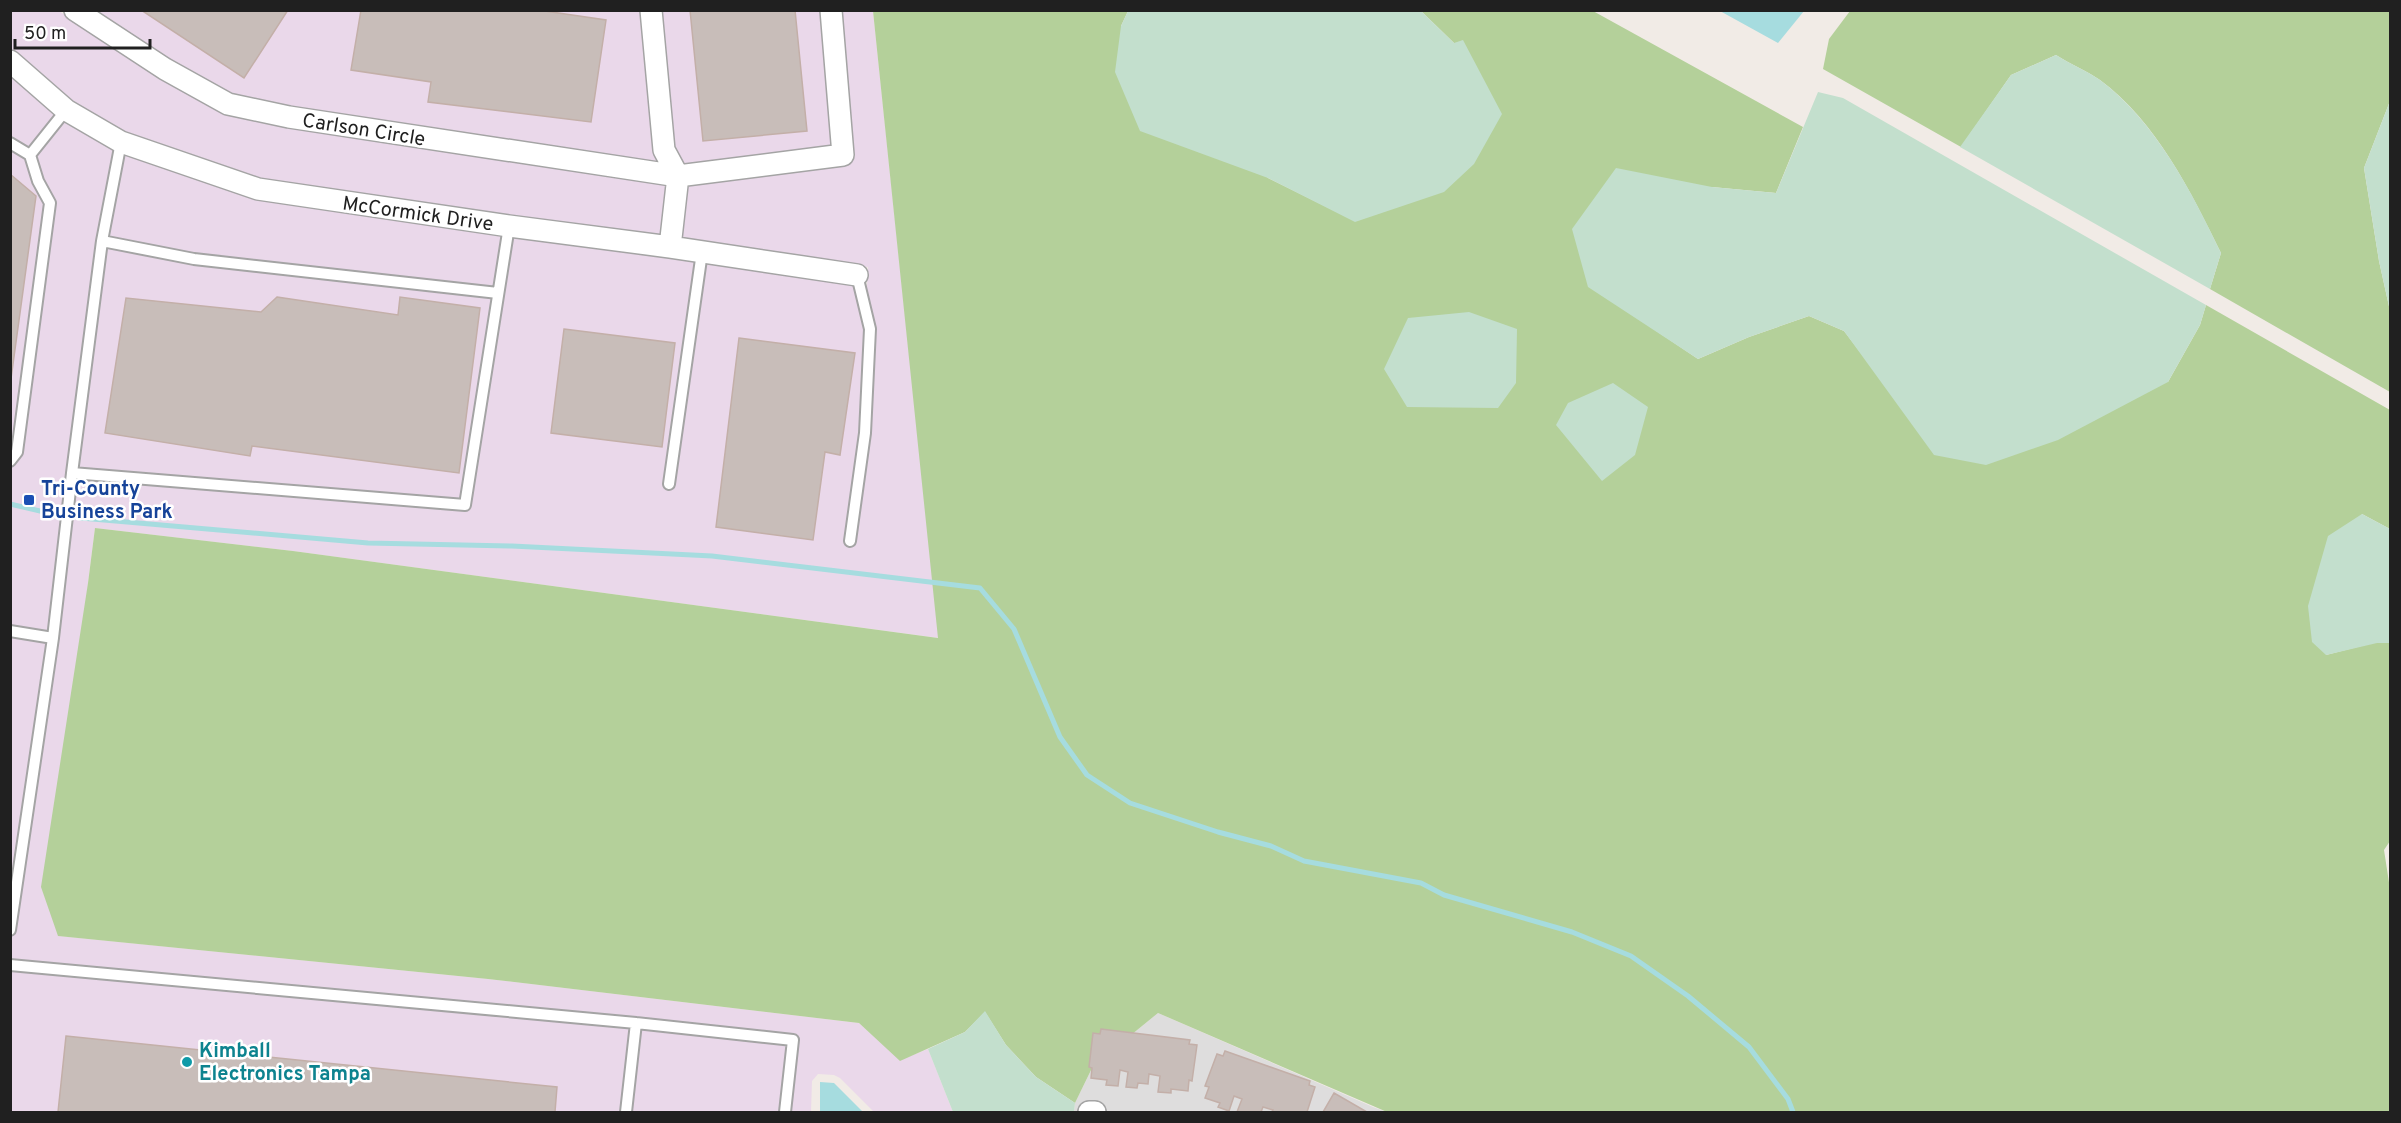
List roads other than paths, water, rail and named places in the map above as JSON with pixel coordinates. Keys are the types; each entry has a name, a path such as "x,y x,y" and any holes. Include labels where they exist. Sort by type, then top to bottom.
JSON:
{"street":[{"name":"Carlson Circle","path":"75,10 165,69 228,104 289,117 678,176 843,155 831,10"},
{"path":"651,10 664,150 678,176 670,246"},
{"name":"McCormick Drive","path":"10,61 66,110 121,142 258,189 508,226 670,246 857,275"},
{"path":"1089,1112 1095,1113"}],"lane":[{"path":"30,155 66,110"},
{"path":"10,930 53,638 102,241 121,142"},
{"path":"10,143 30,155 38,181 50,203 17,452 10,461"},
{"path":"72,473 465,505 508,226"},
{"path":"102,241 194,259 498,293"},
{"path":"669,484 702,252"},
{"path":"850,541 865,433 870,329 857,275"},
{"path":"10,631 53,638"},
{"path":"10,964 793,1040 785,1113"},
{"path":"626,1113 636,1023"}],"water":[{"path":"1804,10 1778,43 1720,11"},
{"path":"820,1082 834,1083 863,1112 820,1112"}],"waterway":[{"path":"10,504 53,514"},
{"path":"81,518 368,543 512,546 712,556 980,588 1014,629 1060,737 1087,775 1130,803 1218,832 1271,846 1304,861 1421,883 1444,895 1572,932 1631,956 1688,996 1749,1047 1788,1099 1793,1112"}],"place":[{"name":"Tri-County Business Park","path":"29,500"},
{"name":"Kimball Electronics Tampa","path":"187,1062"}]}
